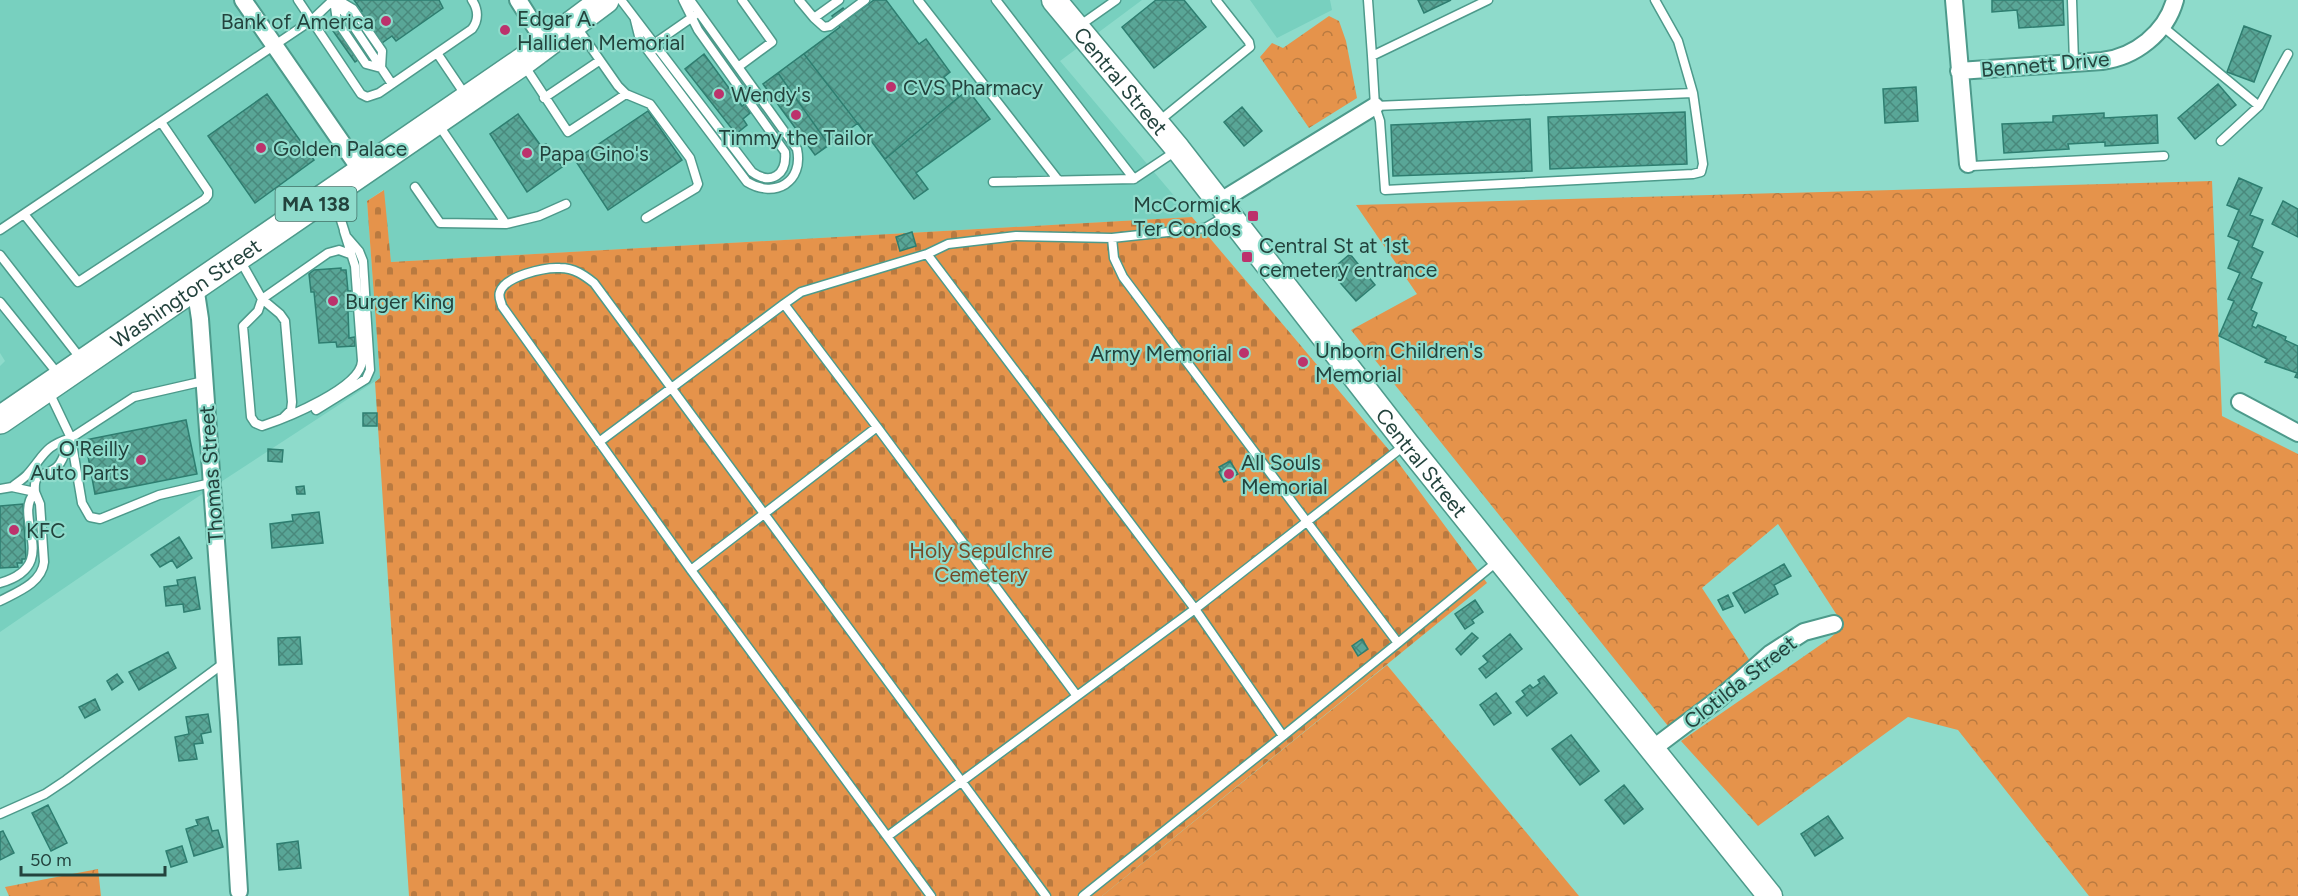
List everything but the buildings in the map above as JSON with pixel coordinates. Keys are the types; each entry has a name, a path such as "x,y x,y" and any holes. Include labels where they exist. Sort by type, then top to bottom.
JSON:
{"main road":[{"name":"Washington Street","path":"0,420 436,122 605,0"},
{"name":"Central Street","path":"1054,0 1178,149 1407,444 1770,896"}],"street":[{"path":"243,0 362,172"},
{"path":"518,0 546,44"},
{"path":"1954,0 1968,164"},
{"name":"Bennett Drive","path":"1959,71 2113,59 2124,56 2146,43 2162,26 2175,0"},
{"path":"1224,208 1375,106"},
{"name":"Thomas Street","path":"195,286 204,381 239,891"},
{"path":"2240,402 2298,433"},
{"name":"Clotilda Street","path":"1651,750 1720,698 1770,654 1804,632 1834,624"}],"lane":[{"path":"298,0 362,94 367,97 404,76 476,24 477,12 472,0"},
{"path":"0,230 312,20 335,0 392,84"},
{"path":"621,0 752,172 765,179 773,178 781,173 786,160 785,152 726,71 691,17 683,0"},
{"path":"635,20 640,40 747,182 757,188 769,190 786,185 797,169 799,159 797,149 690,0"},
{"path":"738,67 772,42 742,0"},
{"path":"799,0 824,27 830,26 865,0"},
{"path":"814,18 839,0"},
{"path":"918,0 1058,180"},
{"path":"996,0 1134,179"},
{"path":"1077,28 1116,0"},
{"path":"1157,123 1250,47 1249,42 1215,0"},
{"path":"1368,0 1375,106 1380,121 1386,190 1701,172 1703,164 1693,93 1678,41 1655,0"},
{"path":"1372,56 1488,0"},
{"path":"2072,0 2074,62"},
{"path":"658,64 655,54 658,41 691,17 697,15 705,20"},
{"path":"574,23 599,61 626,94 650,104 690,158 698,184 693,191 646,218"},
{"path":"2162,26 2259,106"},
{"path":"437,53 468,99"},
{"path":"2221,141 2259,106 2288,54"},
{"path":"544,98 599,61"},
{"path":"522,62 568,132 626,94"},
{"path":"1375,106 1693,93"},
{"path":"24,214 78,282 205,199 208,191 161,122"},
{"path":"436,122 506,224"},
{"path":"993,182 1134,179 1178,149"},
{"path":"1968,164 1972,166 2164,156"},
{"path":"415,187 440,223 506,224 539,216 566,204"},
{"path":"279,421 308,408 353,379 360,371 362,361 355,266 332,193"},
{"path":"599,442 801,292 927,254 936,248 957,242 1016,236 1112,238 1205,228 1224,208"},
{"path":"344,231 359,251 363,261 370,370 366,378 309,414 262,426 255,423 251,417 243,326 258,311 262,299 328,253 339,250 350,254"},
{"path":"1112,238 1114,258 1122,277 1398,643"},
{"path":"927,254 1195,609 1283,736"},
{"path":"0,255 84,362"},
{"path":"239,257 262,299 280,314 286,326 292,402 291,410 279,421"},
{"path":"931,896 691,570 502,306 499,295 501,288 510,281 543,269 560,268 573,270 594,283 1046,896"},
{"path":"0,302 54,382 71,438 82,503 90,517 100,519 152,497 211,483"},
{"path":"784,304 1077,696"},
{"path":"12,487 28,474 34,463 56,442 71,438 134,397 204,381"},
{"path":"691,570 877,428"},
{"path":"0,601 33,582 43,570 41,511 35,492 36,478 57,468 71,438"},
{"path":"888,836 1195,609 1407,444"},
{"path":"0,489 12,487 35,492"},
{"path":"0,583 26,569 31,562 29,500 35,492"},
{"path":"1083,896 1499,560"},
{"path":"0,814 45,794 66,780 224,663"}],"shaded area":[{"path":"0,0 1142,0 1060,61 1192,217 391,262 383,190 367,201 380,378 187,504 0,632 0,366 5,361 0,353"},
{"path":"1250,0 1330,0 1332,10 1277,38"}],"green space":[{"path":"1329,16 1339,21 1346,41 1357,98 1309,128 1260,57 1272,43 1283,48"},
{"path":"2212,181 2222,416 2298,454 2298,896 2089,896 1958,730 1908,717 1758,826 1681,741 1829,639 1844,626 1778,524 1702,588 1750,661 1672,731 1351,330 1417,294 1356,205"},
{"name":"Holy Sepulchre Cemetery","path":"384,190 391,262 1192,217 1389,450 1487,583 1102,896 409,896 375,382 380,378 367,201"},
{"path":"1387,665 1579,896 1102,896"},
{"path":"98,869 101,896 9,896 5,887"}],"place":[{"name":"Bank of America","path":"386,21"},
{"name":"Edgar A. Halliden Memorial","path":"505,30"},
{"name":"CVS Pharmacy","path":"891,87"},
{"name":"Wendy's","path":"719,94"},
{"name":"Timmy the Tailor","path":"796,115"},
{"name":"Golden Palace","path":"261,148"},
{"name":"Papa Gino's","path":"527,153"},
{"name":"McCormick Ter Condos","path":"1253,216"},
{"name":"Central St at 1st cemetery entrance","path":"1247,257"},
{"name":"Burger King","path":"333,301"},
{"name":"Army Memorial","path":"1244,353"},
{"name":"Unborn Children's Memorial","path":"1303,362"},
{"name":"O'Reilly Auto Parts","path":"141,460"},
{"name":"All Souls Memorial","path":"1229,474"},
{"name":"KFC","path":"14,530"}]}
